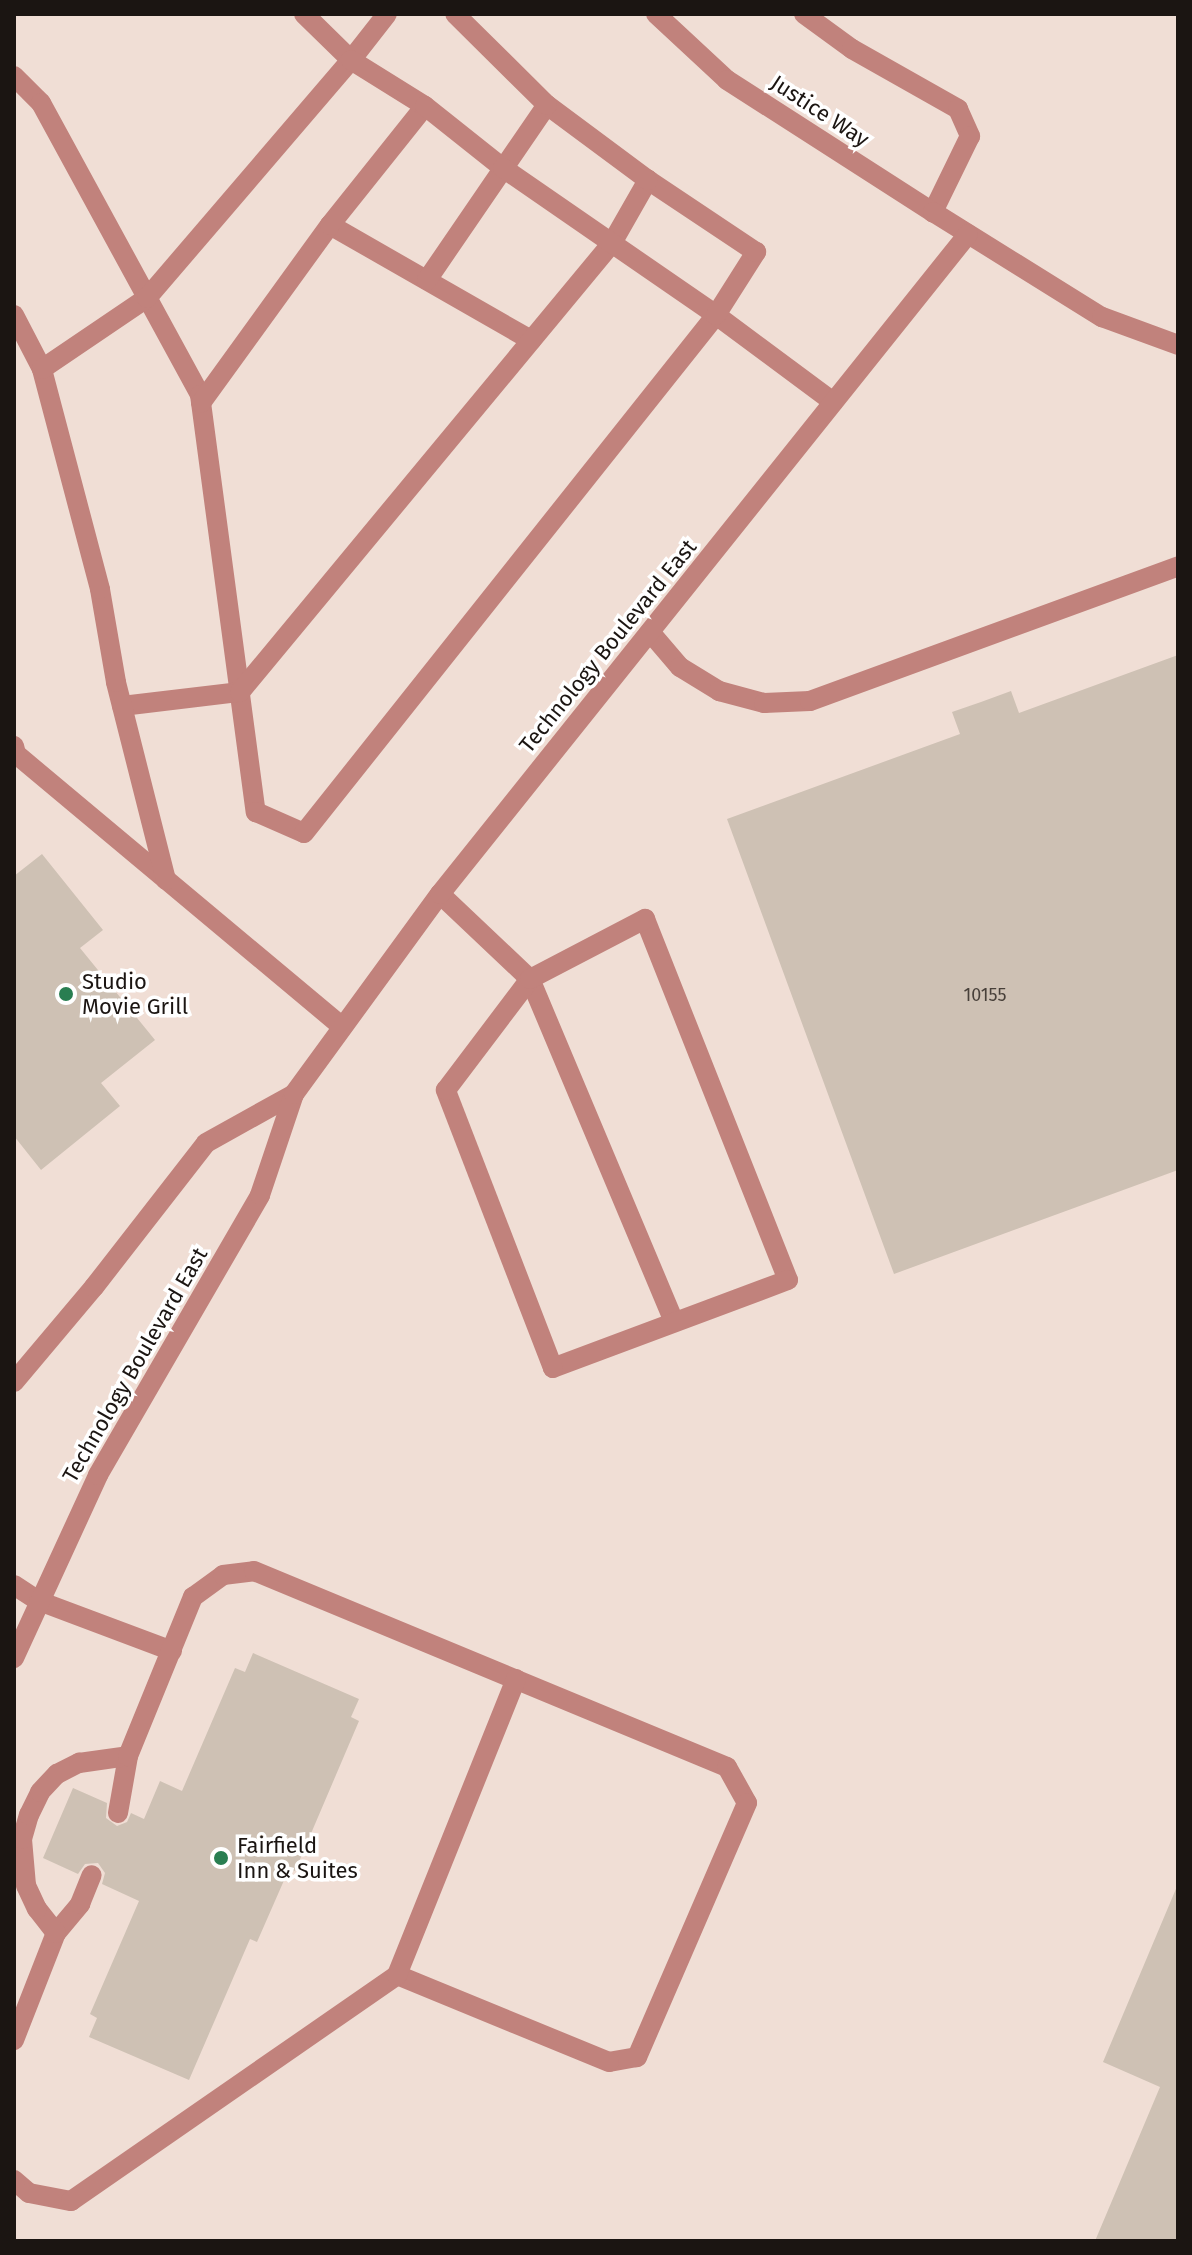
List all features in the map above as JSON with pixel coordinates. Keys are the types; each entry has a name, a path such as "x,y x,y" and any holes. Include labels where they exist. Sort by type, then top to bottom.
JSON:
{"street":[{"path":"304,14 351,60 425,106 503,168 716,315 833,402"},
{"path":"42,369 147,298 387,14"},
{"path":"14,76 41,103 201,403 256,812 304,833 716,315 756,252 648,180 547,105 455,14"},
{"name":"Justice Way","path":"656,14 727,80 933,212 1102,317 1178,345"},
{"path":"804,14 852,49 958,109 970,136 933,212"},
{"path":"427,280 547,105"},
{"path":"201,403 330,225 425,106"},
{"path":"122,706 240,692 612,243 648,180"},
{"path":"330,225 531,340"},
{"name":"Technology Boulevard East","path":"14,1658 98,1475 260,1195 294,1094 440,894 968,234"},
{"path":"14,315 42,369 100,589 122,706 166,880"},
{"path":"650,632 680,667 719,691 764,703 810,701 1178,566"},
{"path":"14,746 16,754 341,1026"},
{"path":"440,894 530,979 674,1321"},
{"path":"645,919 788,1280 553,1368 446,1090 530,979 645,919"},
{"name":"Technology Boulevard East","path":"14,1382 94,1287 206,1143 294,1094"},
{"path":"118,1813 128,1756 193,1597 223,1575 254,1571 727,1767 747,1803 637,2057 609,2062 397,1975"},
{"path":"14,1585 39,1601 172,1651"},
{"path":"14,2180 29,2193 71,2201 397,1975 516,1679"},
{"path":"56,1933 37,1909 26,1885 22,1839 29,1815 40,1792 57,1774 79,1763 128,1756"},
{"path":"14,2040 56,1933 80,1904 92,1875"}],"building":[{"path":"1178,655 1178,1170 894,1274 727,819 960,734 952,712 1011,691 1019,713"},
{"name":"Studio Movie Grill","path":"42,854 103,930 80,948 155,1040 101,1083 120,1106 41,1170 14,1136 14,876"},
{"path":"253,1653 359,1699 351,1717 359,1721 295,1871 289,1869 257,1942 250,1939 189,2080 89,2037 97,2018 90,2014 139,1901 102,1884 105,1873 98,1863 85,1864 78,1874 43,1858 73,1788 107,1803 106,1818 117,1826 127,1822 131,1813 144,1819 160,1781 182,1791 235,1668 245,1672"},
{"path":"1178,1884 1178,2241 1095,2241 1160,2087 1103,2062"}],"place":[{"name":"Studio Movie Grill","path":"66,994"},
{"name":"Fairfield Inn & Suites","path":"221,1858"}]}
